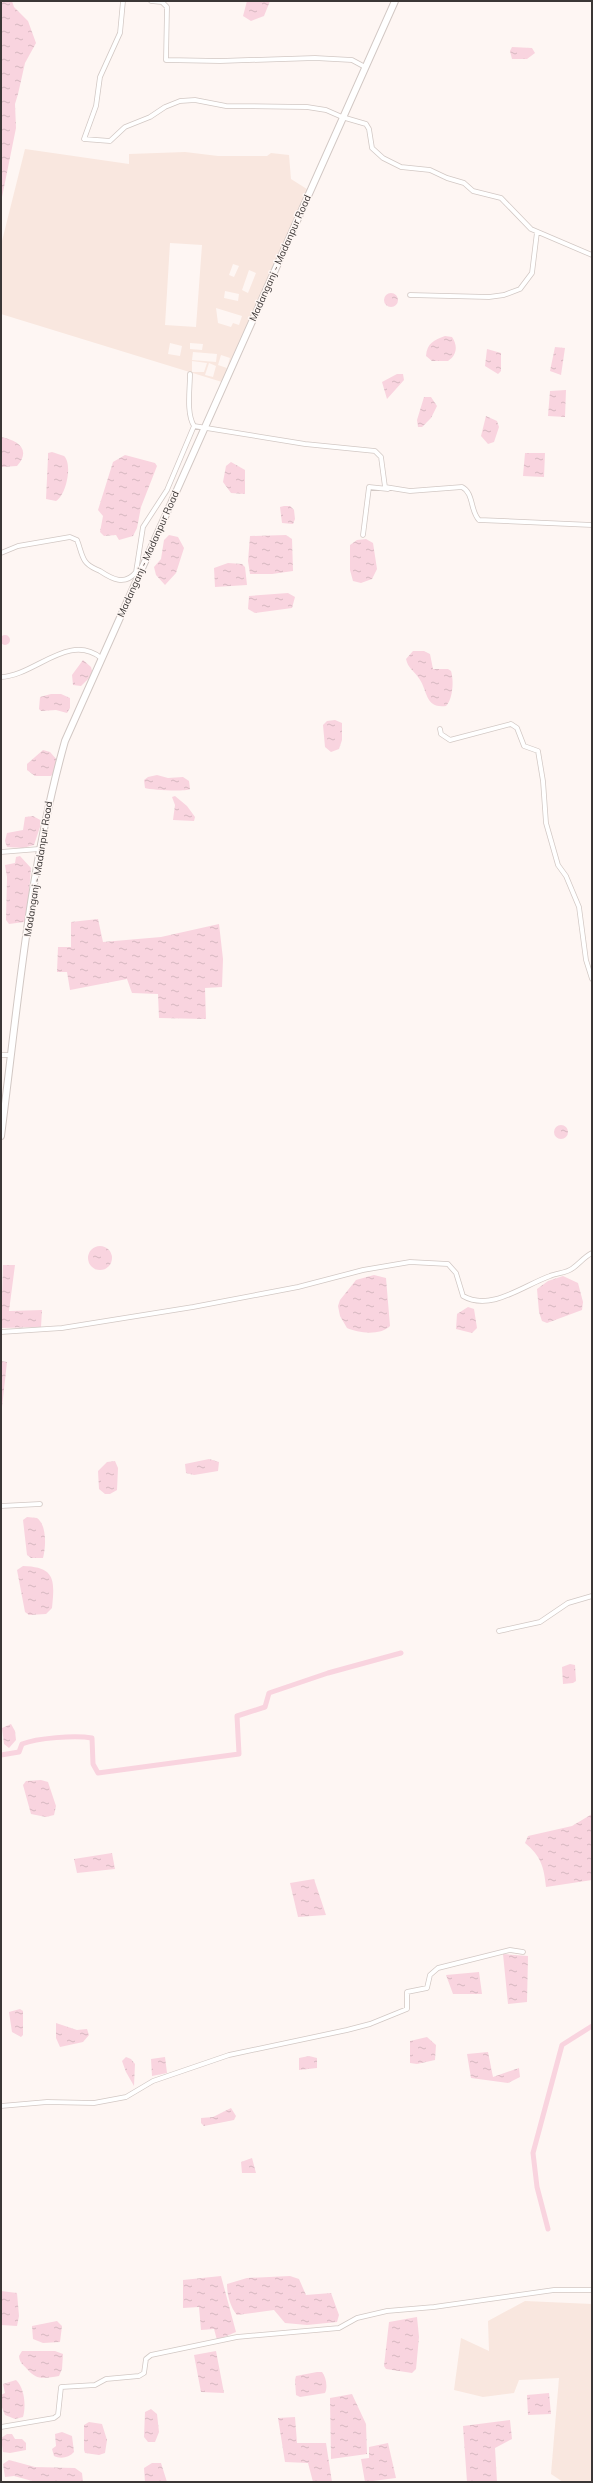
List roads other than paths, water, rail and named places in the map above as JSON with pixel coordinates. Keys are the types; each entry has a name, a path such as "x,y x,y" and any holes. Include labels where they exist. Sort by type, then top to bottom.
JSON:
{"main road":[{"name":"Madanganj - Madanpur Road","path":"1,1136 39,849 52,787 65,741 395,1"}],"street":[{"path":"123,1 120,33 100,77 96,106 84,139 110,141 125,127 150,117 165,107 180,101 195,100 226,106 307,107 326,110 342,118 366,124 369,129 372,148 383,158 401,168 430,170 447,178 464,183 473,190 500,198 531,229 592,256"},
{"path":"151,1 162,2 167,7"},
{"path":"168,1 166,60 352,60 366,67"},
{"path":"410,295 489,297 504,295 520,290 532,273 537,232"},
{"path":"1,553 18,546 70,537 77,540 84,560 89,566 110,578 122,581 131,578 136,572 143,528 167,490 194,426 191,417 190,374"},
{"path":"194,426 204,429 305,444 375,451 381,457 384,485 388,489"},
{"path":"363,535 369,487 410,490 462,487 470,496 475,514 479,520 592,525"},
{"path":"1,677 16,674 72,650 90,652 101,658"},
{"path":"440,729 441,734 450,740 511,724 517,728 524,746 536,749 538,752 543,781 546,823 558,865 566,876 579,907 586,960 592,979"},
{"path":"1,852 39,849"},
{"path":"1,1055 11,1055"},
{"path":"1,1332 62,1328 207,1304 410,1262 448,1264 456,1273 463,1296 480,1302 524,1288 550,1275 573,1269 582,1258 592,1253"},
{"path":"1,1506 40,1504"},
{"path":"499,1632 540,1622 568,1603 592,1596"},
{"path":"1,2106 47,2102 94,2103 126,2097 153,2081 229,2055 370,2024 407,2009 407,1992 427,1988 430,1975 438,1968 510,1950 523,1952"},
{"path":"1,2428 54,2418 58,2415 61,2387 95,2385 106,2378 139,2376 144,2372 146,2359 151,2355 237,2337 339,2328 361,2316 387,2311 434,2307 554,2290 592,2290"}],"water":[{"path":"1,1 12,1 14,7 28,21 36,43 25,63 15,104 16,128 1,202"},
{"path":"247,1 270,1 264,16 251,21 243,16"},
{"path":"512,47 532,48 535,53 527,59 512,59 510,51"},
{"path":"391,293 396,295 398,300 396,305 391,307 386,305 384,300 386,295"},
{"path":"445,336 452,337 454,340 456,347 455,353 448,361 432,361 426,356 428,348 434,341"},
{"path":"555,347 565,348 561,375 550,371"},
{"path":"487,349 501,353 501,371 498,374 485,366"},
{"path":"397,374 403,374 404,380 387,399 382,382"},
{"path":"566,390 565,417 548,416 550,391"},
{"path":"424,397 431,397 437,406 431,418 422,427 418,427 417,420"},
{"path":"486,416 497,421 499,427 494,442 488,444 481,436"},
{"path":"1,437 12,440 21,446 23,455 17,466 1,467"},
{"path":"52,452 64,456 67,460 68,466 67,480 63,493 56,501 46,499 48,453"},
{"path":"525,453 545,453 544,477 523,476"},
{"path":"125,455 155,463 157,466 141,507 137,528 133,536 119,540 116,535 104,536 100,532 103,516 98,510 113,462"},
{"path":"231,462 245,470 245,494 231,493 223,482 226,466"},
{"path":"290,506 294,510 295,519 293,524 282,523 280,507"},
{"path":"169,535 178,537 184,548 176,573 165,585 156,575 154,567 161,559 164,540"},
{"path":"286,535 292,539 293,571 272,574 250,574 248,561 250,536"},
{"path":"366,539 373,543 377,569 372,579 361,583 353,581 350,570 350,545 357,540"},
{"path":"228,563 242,564 245,567 247,585 215,587 214,568"},
{"path":"288,593 295,597 292,608 255,613 248,609 249,596"},
{"path":"5,635 10,640 5,645 0,640"},
{"path":"413,651 424,651 430,654 433,669 448,669 451,671 452,689 450,699 446,706 439,706 430,701 421,682 409,667 406,659"},
{"path":"83,660 91,667 93,674 81,686 73,685 72,675"},
{"path":"51,694 61,694 70,698 70,708 67,713 56,710 41,711 39,709 40,697"},
{"path":"335,720 342,723 342,740 339,749 331,752 325,747 323,725 327,721"},
{"path":"43,750 50,752 58,761 55,771 51,776 35,776 27,770 27,764"},
{"path":"157,775 168,778 183,777 189,781 190,789 168,790 145,788 144,780 148,777"},
{"path":"175,796 187,806 195,817 194,821 173,820 175,805 172,797"},
{"path":"33,816 42,821 34,845 23,848 7,847 5,841 7,833 23,830 25,817"},
{"path":"20,856 31,868 27,917 24,922 9,924 6,920 7,877 5,865 15,863 16,857"},
{"path":"98,919 103,942 161,937 219,924 223,959 222,987 205,988 206,1019 159,1018 158,994 132,993 127,979 70,990 67,972 57,972 58,947 71,947 71,922"},
{"path":"561,1125 566,1127 568,1132 566,1137 561,1139 556,1137 554,1132 556,1127"},
{"path":"100,1246 108,1250 112,1258 108,1266 100,1270 92,1266 88,1258 92,1250"},
{"path":"3,1265 15,1265 9,1311 42,1310 41,1327 1,1328"},
{"path":"374,1275 386,1278 390,1326 381,1331 369,1333 347,1328 340,1316 338,1306 340,1300 356,1280"},
{"path":"563,1276 578,1283 583,1302 582,1310 547,1323 542,1321 539,1312 537,1289 548,1281"},
{"path":"468,1307 474,1309 477,1328 472,1333 456,1329 457,1314"},
{"path":"1,1361 7,1362 1,1416"},
{"path":"209,1459 219,1462 218,1471 194,1475 186,1473 185,1464"},
{"path":"115,1461 118,1468 117,1490 110,1494 105,1494 99,1489 98,1471 107,1462"},
{"path":"27,1517 37,1518 43,1526 45,1548 43,1558 31,1558 27,1555 23,1520"},
{"path":"23,1566 41,1569 51,1576 53,1582 52,1608 46,1614 29,1615 25,1612 17,1570"},
{"path":"570,1664 575,1665 576,1681 573,1683 563,1684 562,1667"},
{"path":"11,1724 15,1731 16,1740 9,1748 4,1744 2,1728"},
{"path":"41,1780 48,1782 56,1806 54,1815 46,1817 31,1814 23,1785 26,1781"},
{"path":"592,1814 592,1880 546,1887 541,1862 535,1853 525,1843 528,1836 572,1826"},
{"path":"112,1853 115,1869 77,1873 74,1859"},
{"path":"314,1879 326,1915 298,1917 290,1883"},
{"path":"503,1954 528,1956 527,2002 508,2004"},
{"path":"479,1972 482,1994 453,1994 446,1975"},
{"path":"20,2009 23,2011 23,2035 21,2037 12,2032 9,2012"},
{"path":"56,2023 77,2030 87,2029 89,2035 83,2042 60,2047 56,2038"},
{"path":"427,2037 436,2045 435,2060 417,2064 410,2063 410,2041"},
{"path":"488,2052 493,2077 519,2068 520,2077 508,2083 471,2078 467,2054"},
{"path":"309,2056 317,2058 317,2068 299,2070 299,2058"},
{"path":"126,2057 131,2059 135,2064 134,2086 122,2061"},
{"path":"165,2057 167,2073 152,2076 151,2059"},
{"path":"231,2108 236,2116 234,2120 204,2126 201,2123 201,2118 213,2117"},
{"path":"252,2158 256,2173 242,2173 241,2162"},
{"path":"221,2276 236,2332 217,2340 214,2329 201,2330 199,2307 183,2308 183,2280"},
{"path":"290,2276 299,2279 306,2295 331,2293 339,2315 337,2322 307,2325 285,2323 274,2310 237,2315 232,2308 229,2300 227,2284 247,2278"},
{"path":"1,2291 17,2293 19,2316 17,2326 1,2325"},
{"path":"417,2317 419,2337 416,2369 412,2373 386,2369 384,2366 389,2322"},
{"path":"57,2321 62,2326 60,2342 43,2343 33,2339 32,2326"},
{"path":"22,2351 55,2351 63,2354 62,2369 59,2376 42,2378 31,2373 20,2361 19,2356"},
{"path":"216,2351 224,2393 201,2392 194,2355"},
{"path":"322,2372 325,2377 325,2393 300,2397 296,2395 296,2376"},
{"path":"16,2380 19,2383 23,2393 24,2408 23,2417 15,2419 5,2415 1,2405 1,2395 5,2393 3,2384"},
{"path":"549,2393 551,2414 528,2415 527,2395"},
{"path":"352,2394 366,2424 367,2454 331,2459 330,2398"},
{"path":"151,2409 157,2414 159,2432 155,2442 148,2442 144,2437 145,2412"},
{"path":"295,2417 297,2443 326,2443 332,2482 313,2482 308,2463 285,2462 278,2418"},
{"path":"510,2420 512,2439 495,2448 497,2482 467,2482 463,2426"},
{"path":"89,2422 102,2424 107,2440 105,2453 99,2455 85,2453 84,2425"},
{"path":"62,2432 72,2436 74,2452 67,2457 54,2456 52,2449 56,2446 55,2434"},
{"path":"7,2434 12,2434 15,2439 22,2439 26,2443 26,2450 10,2453 3,2452 1,2438"},
{"path":"388,2443 396,2478 365,2482 361,2459 369,2458 369,2447"},
{"path":"9,2460 35,2467 75,2468 82,2473 83,2482 36,2482 14,2476 5,2477 3,2464"},
{"path":"152,2463 161,2463 167,2482 145,2482 144,2468"}],"waterway":[{"path":"1,1755 19,1752 22,1744 37,1740 66,1737 92,1738 93,1764 98,1773 239,1754 237,1716 265,1707 269,1693 328,1673 401,1653"},
{"path":"548,2229 537,2187 533,2153 562,2045 592,2026"}]}
